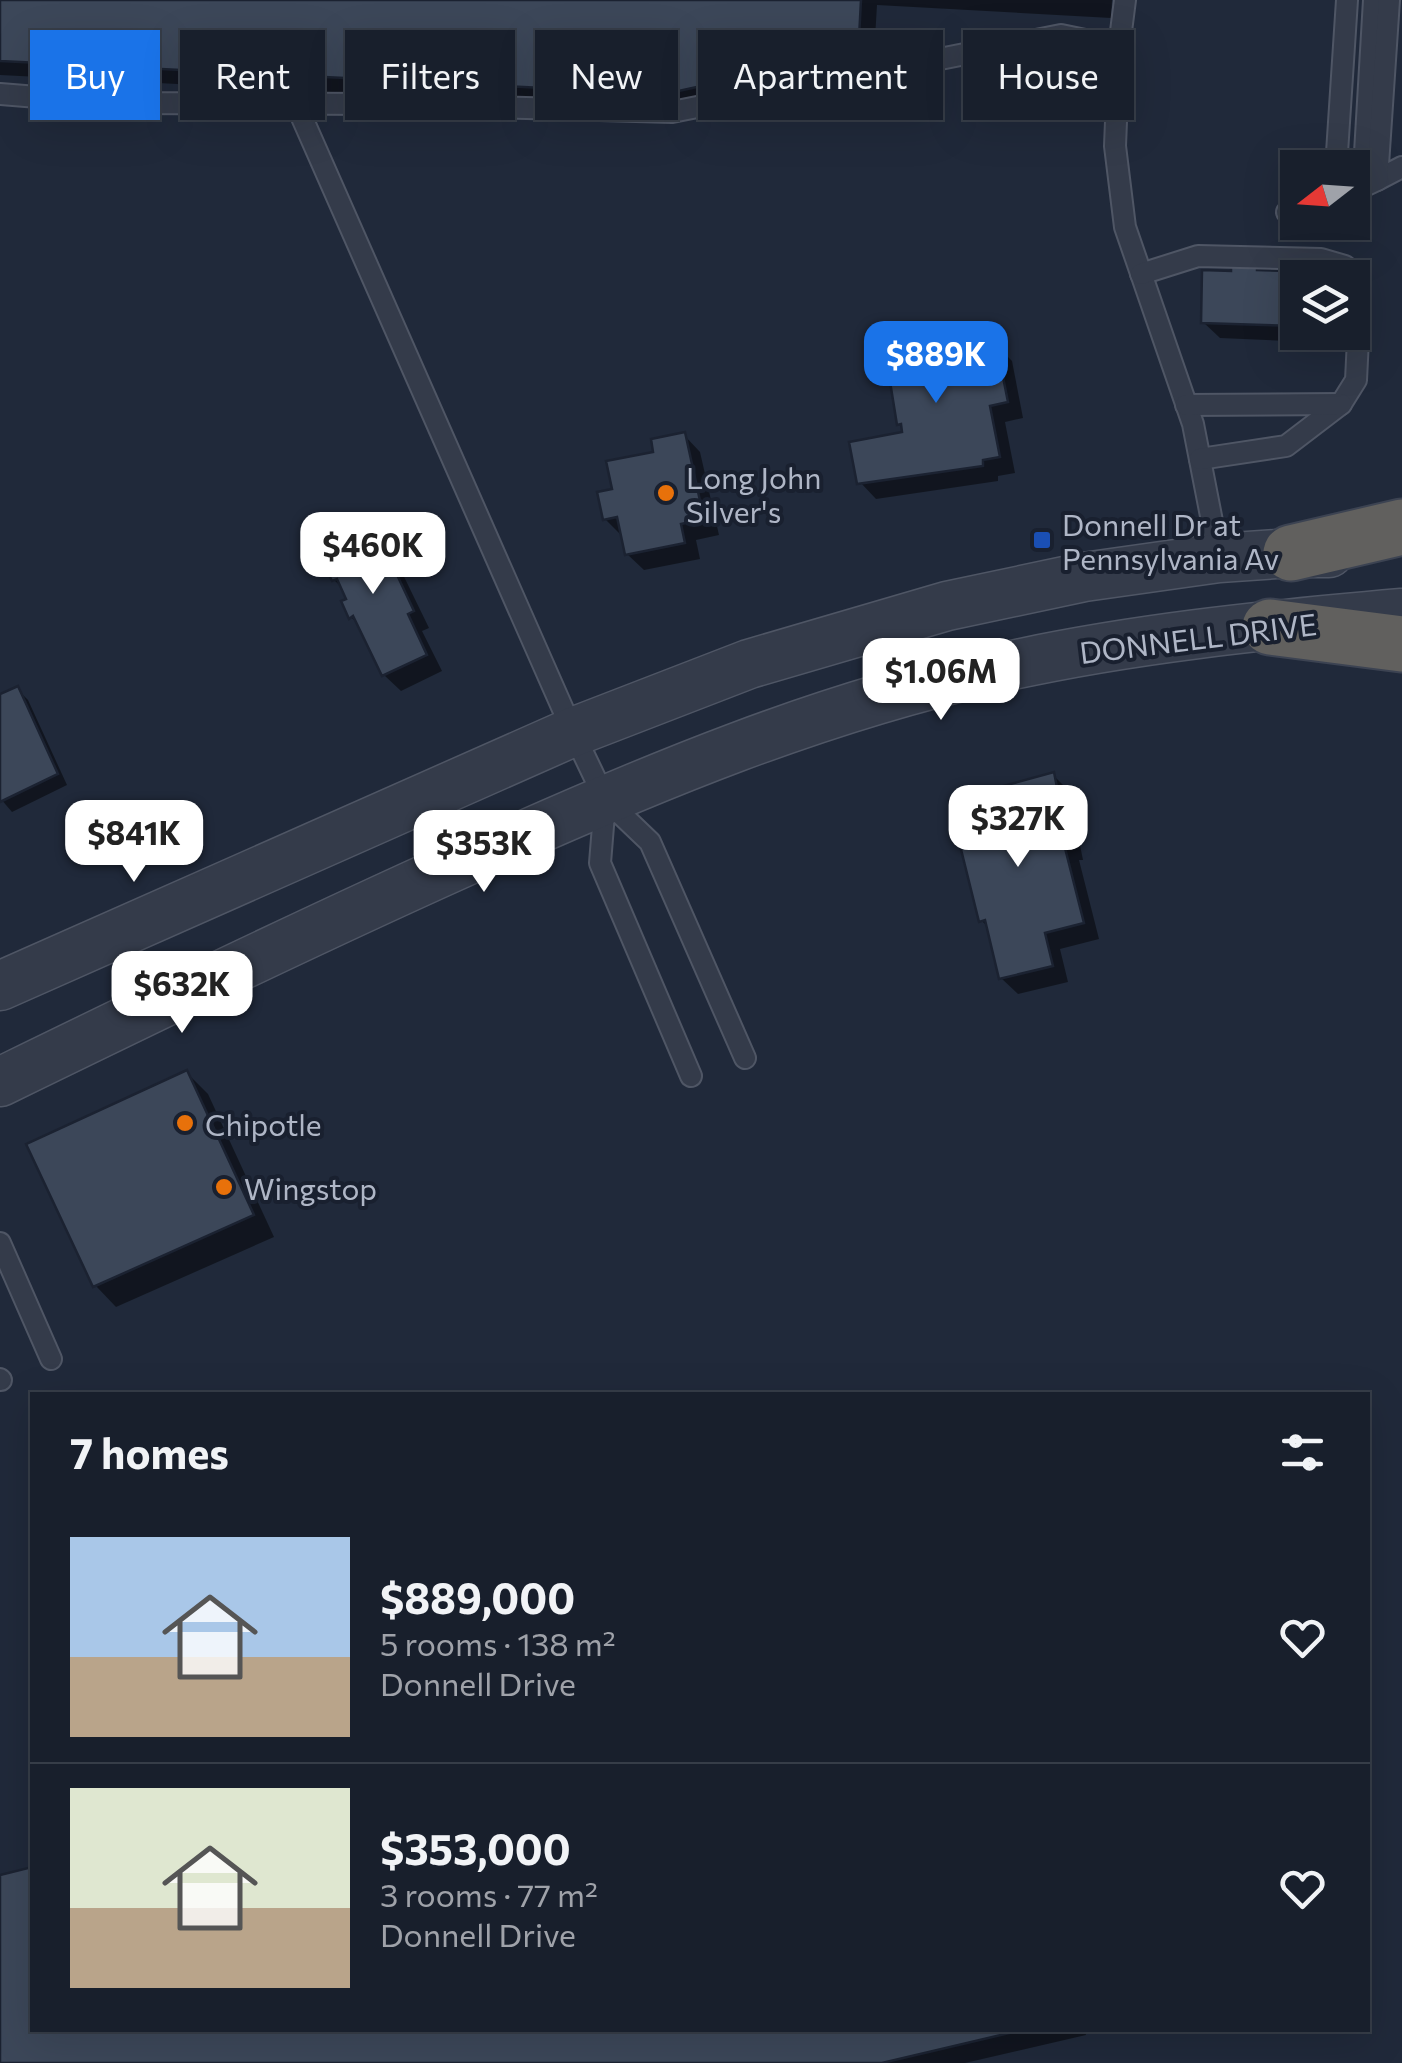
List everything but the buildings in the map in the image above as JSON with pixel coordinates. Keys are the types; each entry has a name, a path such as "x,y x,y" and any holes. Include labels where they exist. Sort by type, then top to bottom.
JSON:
{"highway":[{"path":"1292,552 1402,527"},
{"path":"1270,627 1402,644"}],"street":[{"path":"0,986 573,732 749,664 880,624 1084,578 1219,558 1292,552 1402,555"},
{"name":"DONNELL DRIVE","path":"0,1082 331,921 696,761 822,716 990,670 1079,652 1402,614"}],"lane":[{"path":"1121,30 1125,0"},
{"path":"1337,150 1347,0"},
{"path":"1365,150 1374,0"},
{"path":"1378,180 1389,0"},
{"path":"325,105 672,112 963,55"},
{"path":"0,94 111,103 180,103"},
{"path":"303,120 573,732 606,799 650,842 745,1058"},
{"path":"1116,120 1115,146 1125,228 1186,405 1219,558"},
{"path":"1370,184 1402,167"},
{"path":"1141,274 1198,256 1321,259 1344,266 1356,277 1356,380 1342,404 1286,446 1200,459"},
{"path":"1186,405 1342,404"},
{"path":"606,799 600,863 692,1076"},
{"path":"0,1243 50,1358"}],"place":[{"name":"Long John Silver's","path":"666,493"},
{"name":"Donnell Dr at Pennsylvania Av","path":"1042,540"},
{"name":"Chipotle","path":"185,1123"},
{"name":"Wingstop","path":"224,1187"}]}
